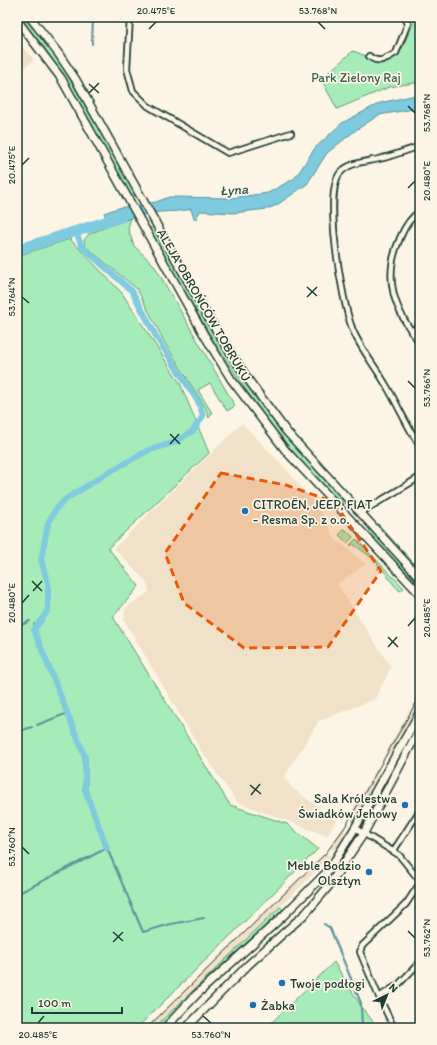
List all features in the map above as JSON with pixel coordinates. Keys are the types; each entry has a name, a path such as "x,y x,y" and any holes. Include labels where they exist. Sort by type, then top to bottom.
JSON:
{"main road":[{"name":"ALEJA OBROŃCÓW TOBRUKU","path":"30,17 58,53 76,80 208,317 247,378 286,431 420,578"},
{"name":"ALEJA OBROŃCÓW TOBRUKU","path":"17,20 61,78 203,333 231,379 286,451 420,594"},
{"path":"165,1028 202,990 317,884 338,857 420,712"},
{"path":"186,1028 248,965 306,913 328,887 364,833 420,728"}],"street":[{"path":"130,17 127,53 129,79 133,91 148,106 228,153 291,132"},
{"path":"369,56 374,60 381,61 396,53 408,23 404,17"},
{"path":"420,146 383,158 352,165 340,173 335,185 334,230 345,307 352,330 387,386 420,446"},
{"path":"420,211 404,229 394,250 391,272 394,298 402,320 420,343"},
{"path":"411,332 420,324"},
{"path":"360,513 374,506 420,477"},
{"path":"394,850 420,810"},
{"path":"355,828 394,850 420,882 406,904 362,946 360,952 394,1028"},
{"path":"379,997 399,984 420,962"},
{"path":"417,1028 420,1024"}],"highlighted area":[{"path":"221,473 286,485 334,502 381,571 328,647 244,648 184,603 165,553"}],"shaded area":[{"path":"17,39 34,60 17,74"},
{"path":"242,423 285,468 319,508 335,539 366,564 337,584 391,667 375,699 319,721 284,777 292,788 336,820 327,836 237,802 202,752 124,620 125,608 149,592 147,583 114,548"},
{"path":"420,693 420,704 391,754 383,757"},
{"path":"378,766 379,774 359,810 351,814"},
{"path":"344,826 346,832 335,850 329,848"},
{"path":"326,852 331,856 251,936 154,1028 145,1028"}],"green space":[{"path":"19,17 22,17 47,44 60,62 136,195 131,196 72,89 44,47"},
{"name":"Park Zielony Raj","path":"416,17 420,17 420,82 389,87 337,109 321,79 353,51 384,63 401,50"},
{"path":"129,218 130,221 128,228 134,246 154,265 235,406 227,411 210,383 198,390 212,413 209,418 205,407 165,343 137,289 85,246 84,240 89,234"},
{"path":"154,227 209,326 233,365 280,428 341,498 344,507 332,496 287,444 243,385 185,293 149,228"},
{"path":"70,239 122,293 180,383 209,453 108,548 139,586 113,617 230,805 287,824 318,849 137,1028 17,1028 17,256"},
{"path":"378,524 420,570 420,573 376,525"},
{"path":"345,529 353,537 347,543 339,535"},
{"path":"370,530 420,584 420,586 367,533"},
{"path":"356,539 404,588 400,591 381,568 377,569 380,567 374,559 353,544 351,546 350,545"},
{"path":"280,907 283,909 279,913 204,982 159,1028 154,1028"},
{"path":"334,962 361,1006 378,1028 266,1028"}],"water":[{"path":"420,94 420,108 379,115 356,130 327,153 307,184 277,205 267,209 233,213 200,211 196,219 194,219 191,209 160,212 134,217 109,226 104,213 118,208 156,202 169,197 231,198 268,193 295,178 315,148 342,123 380,103"}],"waterway":[{"path":"92,44 93,17"},
{"name":"Łyna","path":"17,250 121,217"},
{"path":"76,232 82,247 132,291 157,338 200,405 203,416 193,431 173,443 149,450 107,473 66,499 56,509 48,523 41,560 48,583 48,610 34,630 85,757 85,790 107,848"},
{"path":"17,624 19,626 30,621"},
{"path":"37,725 68,713"},
{"path":"17,732 32,727"},
{"path":"17,894 107,848 143,932 171,924 204,918"},
{"path":"324,924 330,928 361,1003 362,1028"}],"tram line":[{"path":"147,1028 326,853 345,827 420,696"}],"place":[{"name":"CITROËN, JEEP, FIAT - Resma Sp. z o.o.","path":"245,511"},
{"name":"Sala Królestwa Świadków Jehowy","path":"405,805"},
{"name":"Meble Bodzio Olsztyn","path":"369,872"},
{"name":"Twoje podłogi","path":"282,983"},
{"name":"Żabka","path":"253,1005"}]}
